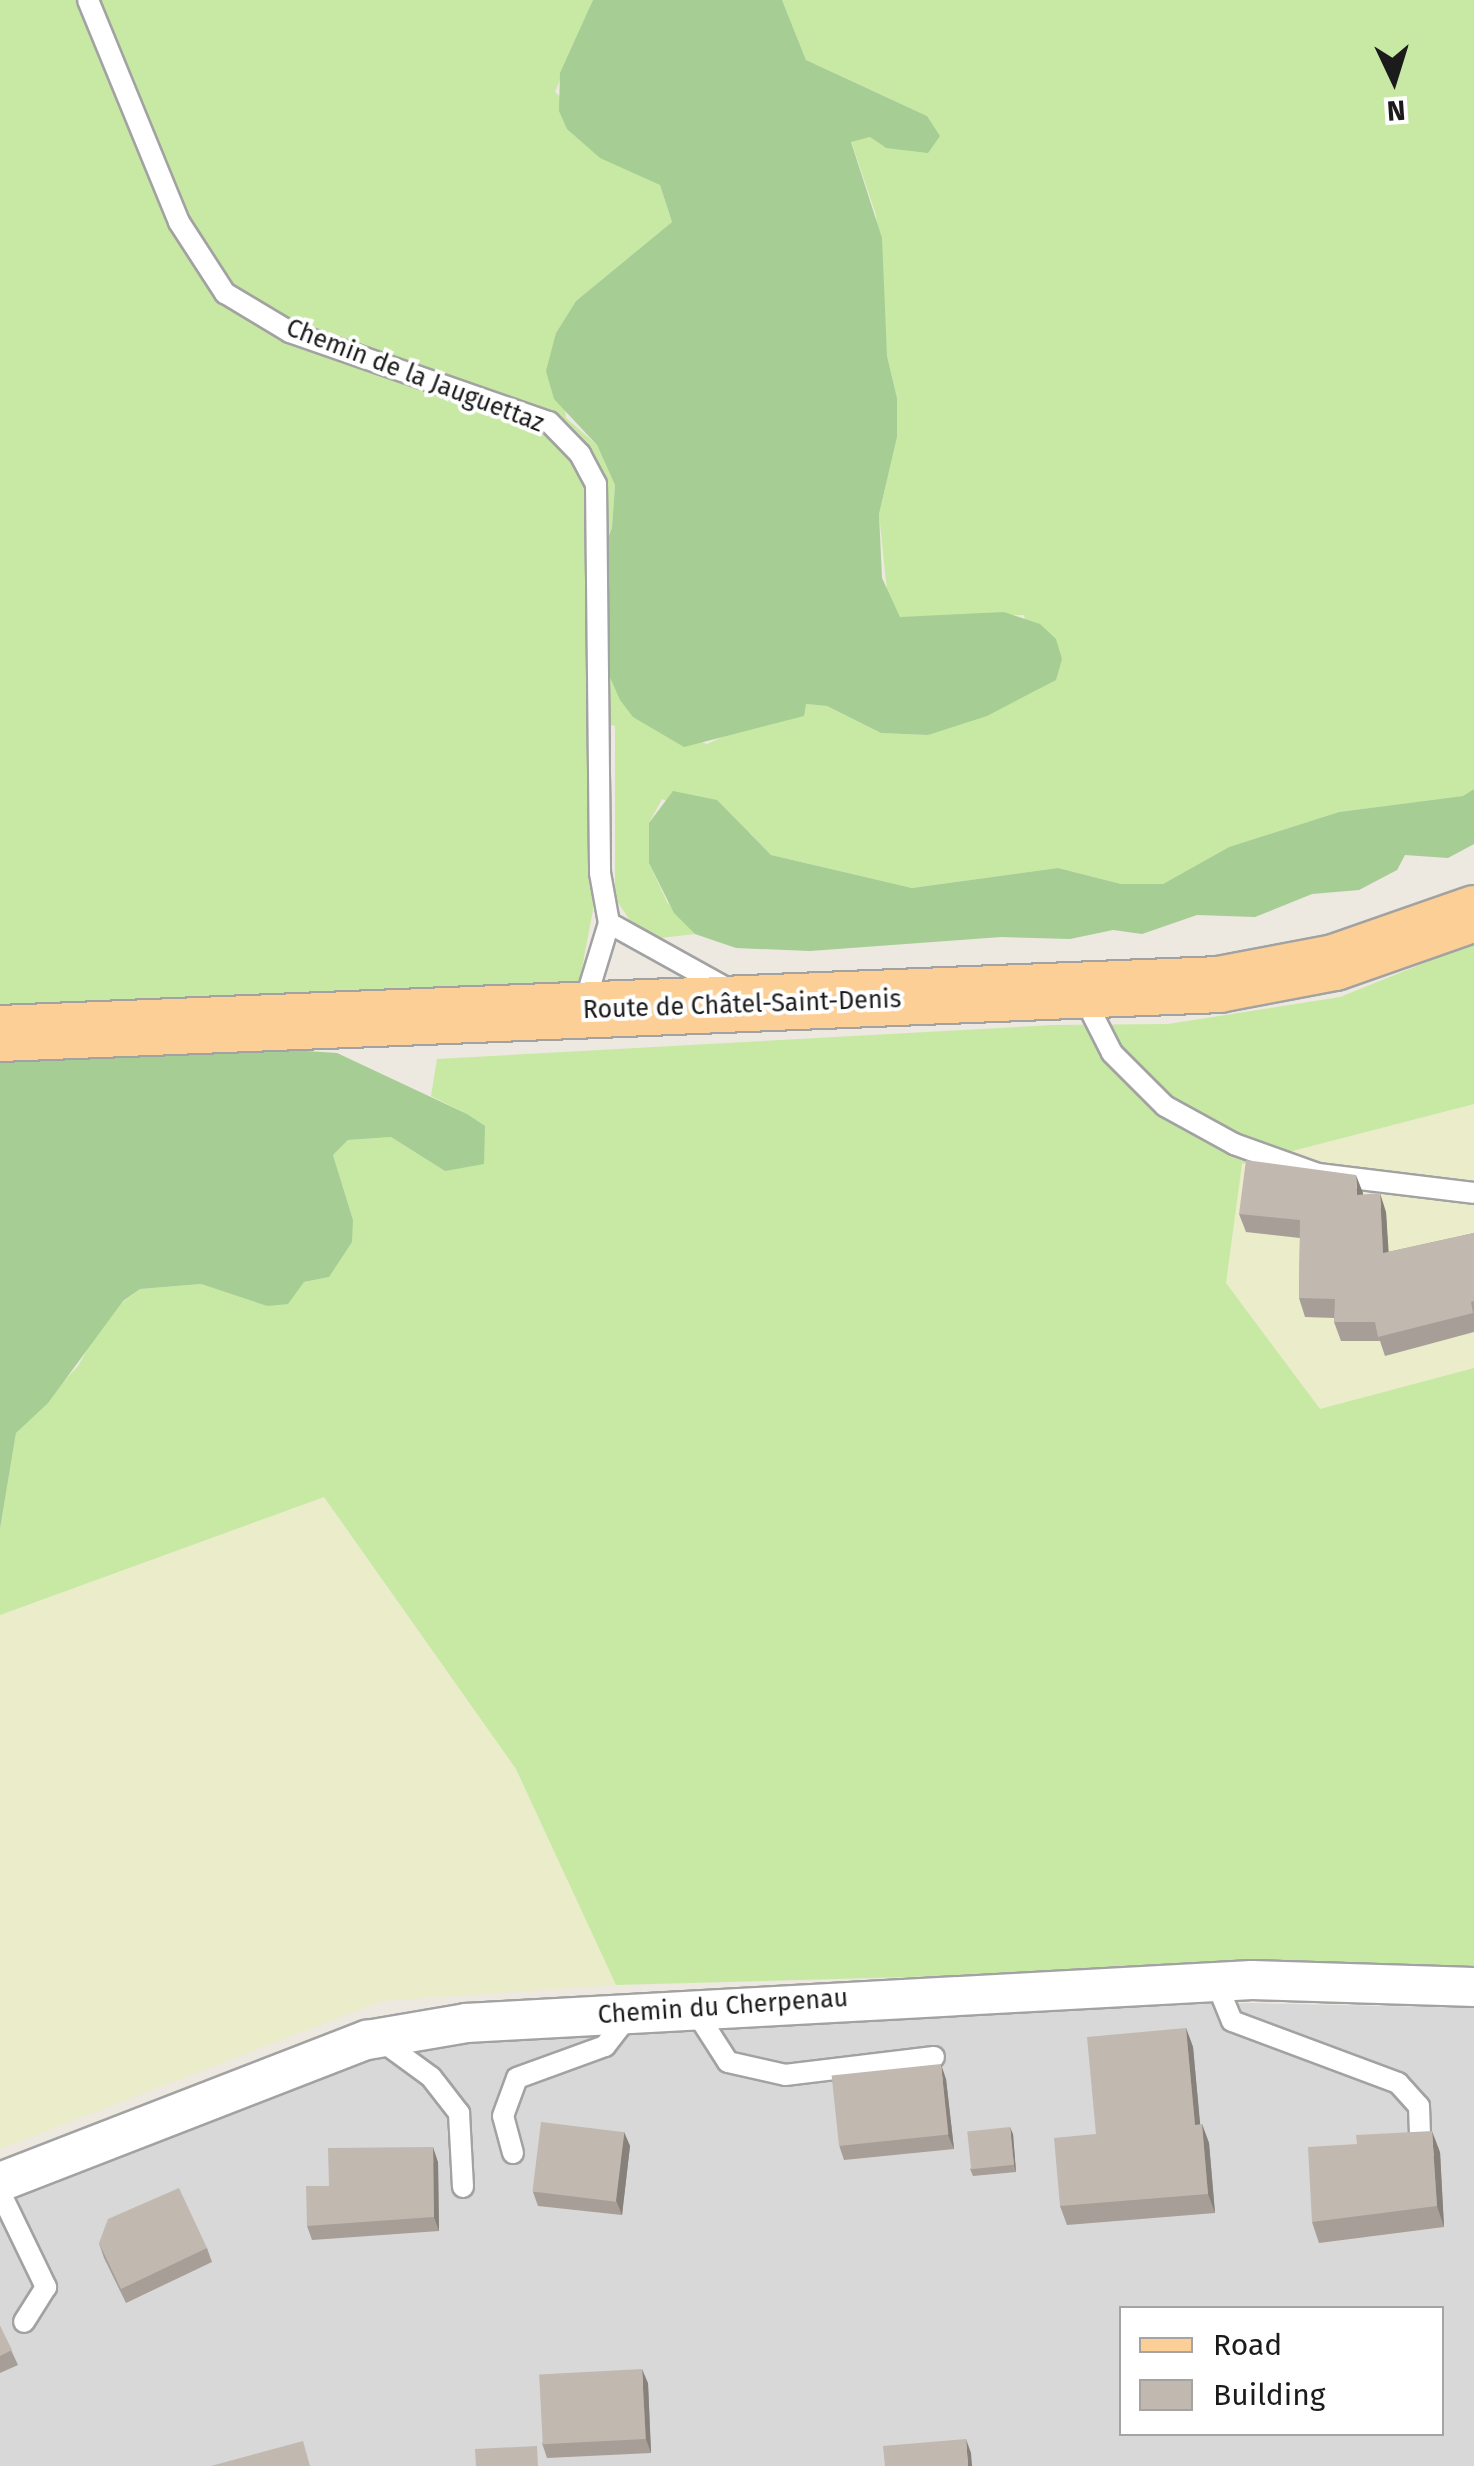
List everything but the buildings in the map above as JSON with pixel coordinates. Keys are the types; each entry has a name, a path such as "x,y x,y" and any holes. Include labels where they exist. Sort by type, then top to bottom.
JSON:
{"main road":[{"name":"Route de Châtel-Saint-Denis","path":"0,1033 1081,992 1278,975 1334,962 1474,913"}],"street":[{"name":"Chemin du Cherpenau","path":"0,2182 377,2038 466,2023 1216,1982 1474,1987"}],"lane":[{"name":"Chemin de la Jauguettaz","path":"88,0 179,222 225,293 290,332 549,422 580,454 596,484 600,873 609,923"},
{"path":"582,1011 609,923 649,950 762,1005"},
{"path":"1081,992 1112,1053 1165,1106 1234,1144 1318,1174 1474,1192"},
{"path":"1216,1982 1232,2022 1398,2083 1419,2106 1420,2142"},
{"path":"694,2009 728,2062 785,2076 934,2057"},
{"path":"513,2153 504,2116 517,2078 605,2046 632,2013"},
{"path":"377,2038 431,2078 459,2113 463,2186"},
{"path":"0,2192 46,2287 24,2322"}],"shaded area":[{"path":"1252,2003 1474,2008 1474,2466 0,2466 0,2206 195,2121 368,2059 465,2044 1012,2008"}],"green space":[{"path":"0,0 593,0 555,92 660,185 672,222 576,301 556,333 566,418 597,445 615,485 612,528 595,567 633,717 707,744 746,726 803,716 806,704 827,706 881,733 928,735 1039,689 1024,615 900,617 888,601 879,514 897,436 897,398 887,356 876,215 851,141 870,137 886,148 927,116 806,60 782,0 1474,0 1474,789 1464,796 1339,812 1229,847 1163,884 1121,884 1058,868 912,888 771,855 750,833 662,799 649,823 649,863 667,902 695,934 643,940 615,898 615,726 591,719 593,910 579,984 0,1012"},
{"path":"593,0 782,0 806,60 927,116 940,136 928,153 886,148 870,137 851,142 882,238 887,356 897,398 897,437 879,514 882,578 900,617 1004,612 1040,624 1056,639 1062,659 1056,680 987,716 928,735 881,733 827,706 806,704 804,716 684,747 633,717 620,700 588,627 589,586 612,528 615,485 597,445 554,399 546,371 556,333 576,301 672,222 660,185 600,158 567,129 559,111 560,73"},
{"path":"1474,789 1474,844 1448,858 1405,855 1397,870 1359,890 1312,894 1255,917 1197,915 1142,934 1113,930 1070,939 1001,937 810,951 736,948 695,934 674,913 649,863 649,823 673,791 717,800 771,855 912,888 1058,868 1121,884 1163,884 1229,847 1339,812 1463,796"},
{"path":"1474,943 1474,1104 1242,1164 1226,1283 1320,1409 1474,1368 1474,1968 1308,1966 616,1985 516,1769 324,1497 0,1615 0,1529 16,1433 78,1366 108,1313 140,1289 201,1284 267,1306 304,1282 329,1277 353,1220 333,1155 348,1140 391,1137 445,1171 467,1114 431,1096 437,1059 1052,1025 1168,1024 1340,997"},
{"path":"291,1050 337,1053 467,1114 485,1126 484,1164 445,1171 391,1137 348,1140 333,1155 353,1220 352,1242 329,1277 304,1282 288,1304 267,1306 201,1284 140,1289 123,1301 48,1403 16,1433 0,1529 0,1054"},
{"path":"1474,1104 1474,1368 1320,1410 1226,1284 1242,1164"},
{"path":"324,1497 516,1769 616,1985 382,2001 0,2149 0,1615"}]}
